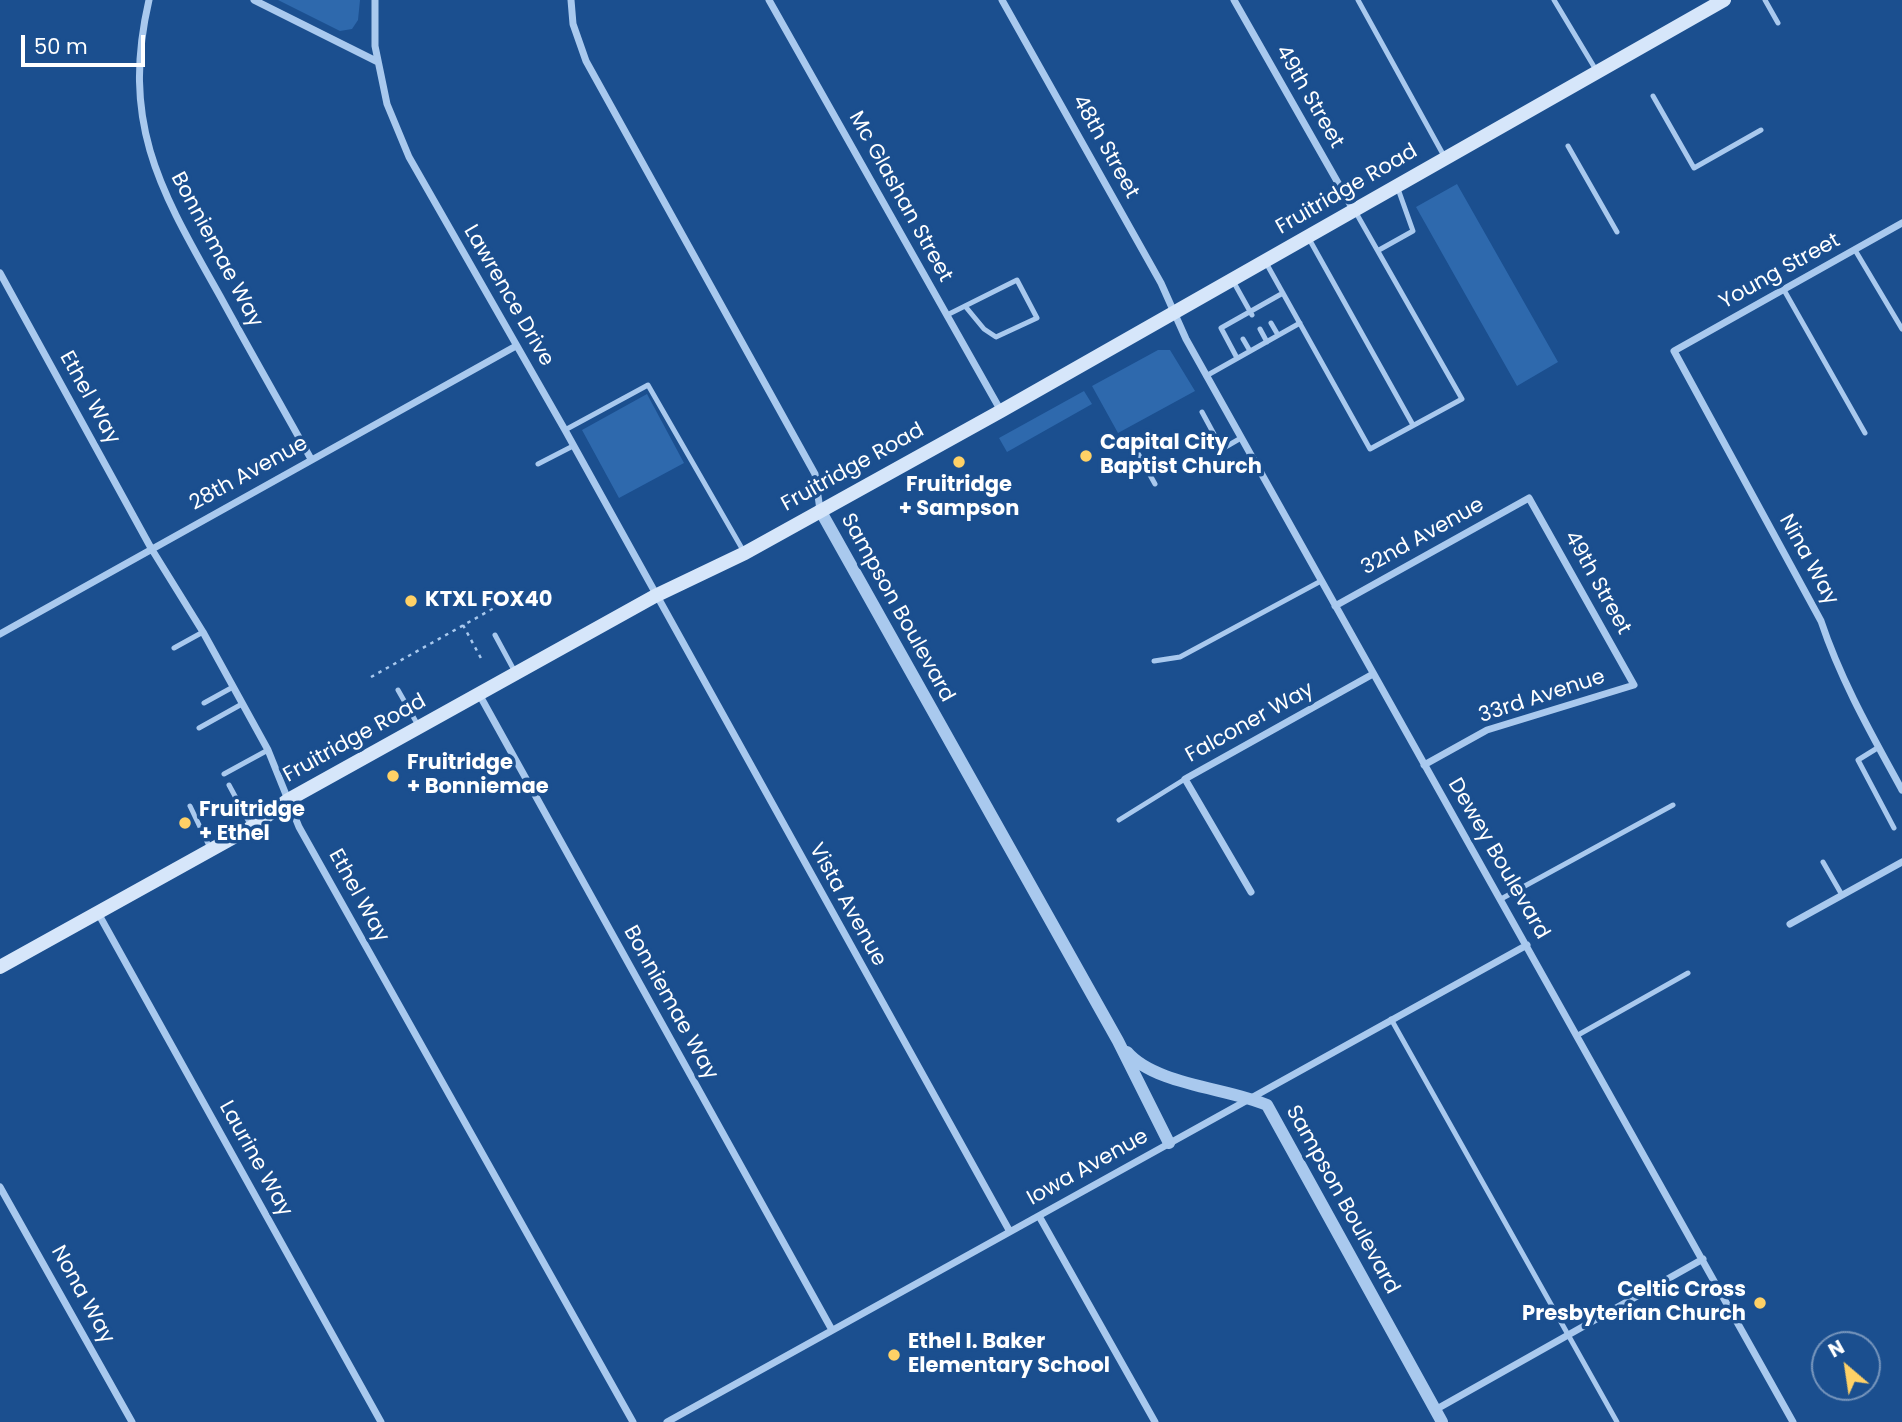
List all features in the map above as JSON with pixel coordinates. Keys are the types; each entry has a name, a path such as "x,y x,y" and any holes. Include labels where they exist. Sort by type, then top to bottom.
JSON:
{"main road":[{"name":"Fruitridge Road","path":"0,967 252,827 288,800 516,673 655,596 745,553 1001,411 1722,1"}],"street":[{"name":"Bonniemae Way","path":"149,0 140,46 139,92 151,161 175,216 311,459"},
{"path":"254,0 378,62"},
{"name":"Lawrence Drive","path":"374,0 378,62 387,104 400,138 565,430 655,596"},
{"name":"Sampson Boulevard","path":"571,0 573,24 586,61 815,474 820,510 1118,1041 1169,1143"},
{"name":"Mc Glashan Street","path":"769,0 1001,411"},
{"name":"48th Street","path":"1002,0 1161,283 1174,312"},
{"name":"49th Street","path":"1234,0 1354,211"},
{"name":"Young Street","path":"1674,351 1902,223"},
{"name":"Ethel Way","path":"0,273 151,548 203,632 268,750 299,827 633,1422"},
{"name":"Dewey Boulevard","path":"1174,312 1206,376 1793,1422"},
{"name":"28th Avenue","path":"0,634 516,346"},
{"name":"Nina Way","path":"1674,351 1821,621 1852,697 1902,790"},
{"name":"49th Street","path":"1529,498 1634,685"},
{"name":"32nd Avenue","path":"1335,606 1529,498"},
{"name":"Vista Avenue","path":"655,596 1009,1230"},
{"name":"Falconer Way","path":"1251,892 1185,779 1373,674"},
{"name":"33rd Avenue","path":"1424,765 1487,730 1634,685"},
{"name":"Bonniemae Way","path":"479,694 832,1330"},
{"path":"1790,924 1902,862"},
{"name":"Laurine Way","path":"98,913 381,1422"},
{"name":"Iowa Avenue","path":"667,1422 1527,945"},
{"name":"Sampson Boulevard","path":"1118,1041 1135,1061 1168,1076 1252,1098 1267,1105 1442,1422"},
{"name":"Nona Way","path":"0,1187 132,1422"},
{"path":"1040,1216 1155,1422"},
{"path":"1435,1410 1703,1259"}],"lane":[{"path":"1358,0 1446,158"},
{"path":"1554,0 1597,72"},
{"path":"1765,0 1779,23"},
{"path":"1653,96 1693,168 1760,130"},
{"path":"1568,146 1617,232"},
{"path":"1379,250 1413,231 1397,186"},
{"path":"1265,261 1370,449 1462,399 1379,250 1354,211"},
{"path":"1308,237 1413,425"},
{"path":"1855,250 1902,329"},
{"path":"947,316 965,306 1017,280 1037,318 996,337 984,329 965,306"},
{"path":"1232,280 1251,314"},
{"path":"1784,290 1865,433"},
{"path":"1237,358 1221,328 1251,314 1283,293"},
{"path":"1271,323 1278,335"},
{"path":"1206,376 1300,323"},
{"path":"1260,330 1267,342"},
{"path":"1243,339 1250,351"},
{"path":"565,430 649,385 745,553"},
{"path":"1202,412 1222,449 1241,438"},
{"path":"538,464 573,446"},
{"path":"1135,448 1155,484"},
{"path":"1154,661 1180,657 1321,581"},
{"path":"174,648 203,632"},
{"path":"495,635 516,673"},
{"path":"204,703 233,687"},
{"path":"398,690 419,727"},
{"path":"199,728 242,704"},
{"path":"1879,747 1858,760 1894,828"},
{"path":"224,774 268,750"},
{"path":"1119,820 1185,779"},
{"path":"229,785 252,827"},
{"path":"1501,899 1673,805"},
{"path":"190,806 211,850"},
{"path":"1823,862 1842,895"},
{"path":"1578,1035 1688,973"},
{"path":"1391,1019 1616,1422"}],"path":[{"path":"371,677 503,603"},
{"path":"463,625 483,662"}],"shaded area":[{"path":"278,0 360,0 358,20 352,29 340,31"},
{"path":"1457,184 1558,362 1517,386 1416,207"},
{"path":"1158,350 1170,350 1195,391 1118,433 1092,386"},
{"path":"1084,391 1092,404 1007,452 999,438"},
{"path":"647,394 684,463 619,498 582,430"}],"place":[{"name":"Capital City Baptist Church","path":"1086,456"},
{"name":"Fruitridge + Sampson","path":"959,462"},
{"name":"KTXL FOX40","path":"411,601"},
{"name":"Fruitridge + Bonniemae","path":"393,776"},
{"name":"Fruitridge + Ethel","path":"185,823"},
{"name":"Celtic Cross Presbyterian Church","path":"1760,1303"},
{"name":"Ethel I. Baker Elementary School","path":"894,1355"}]}
